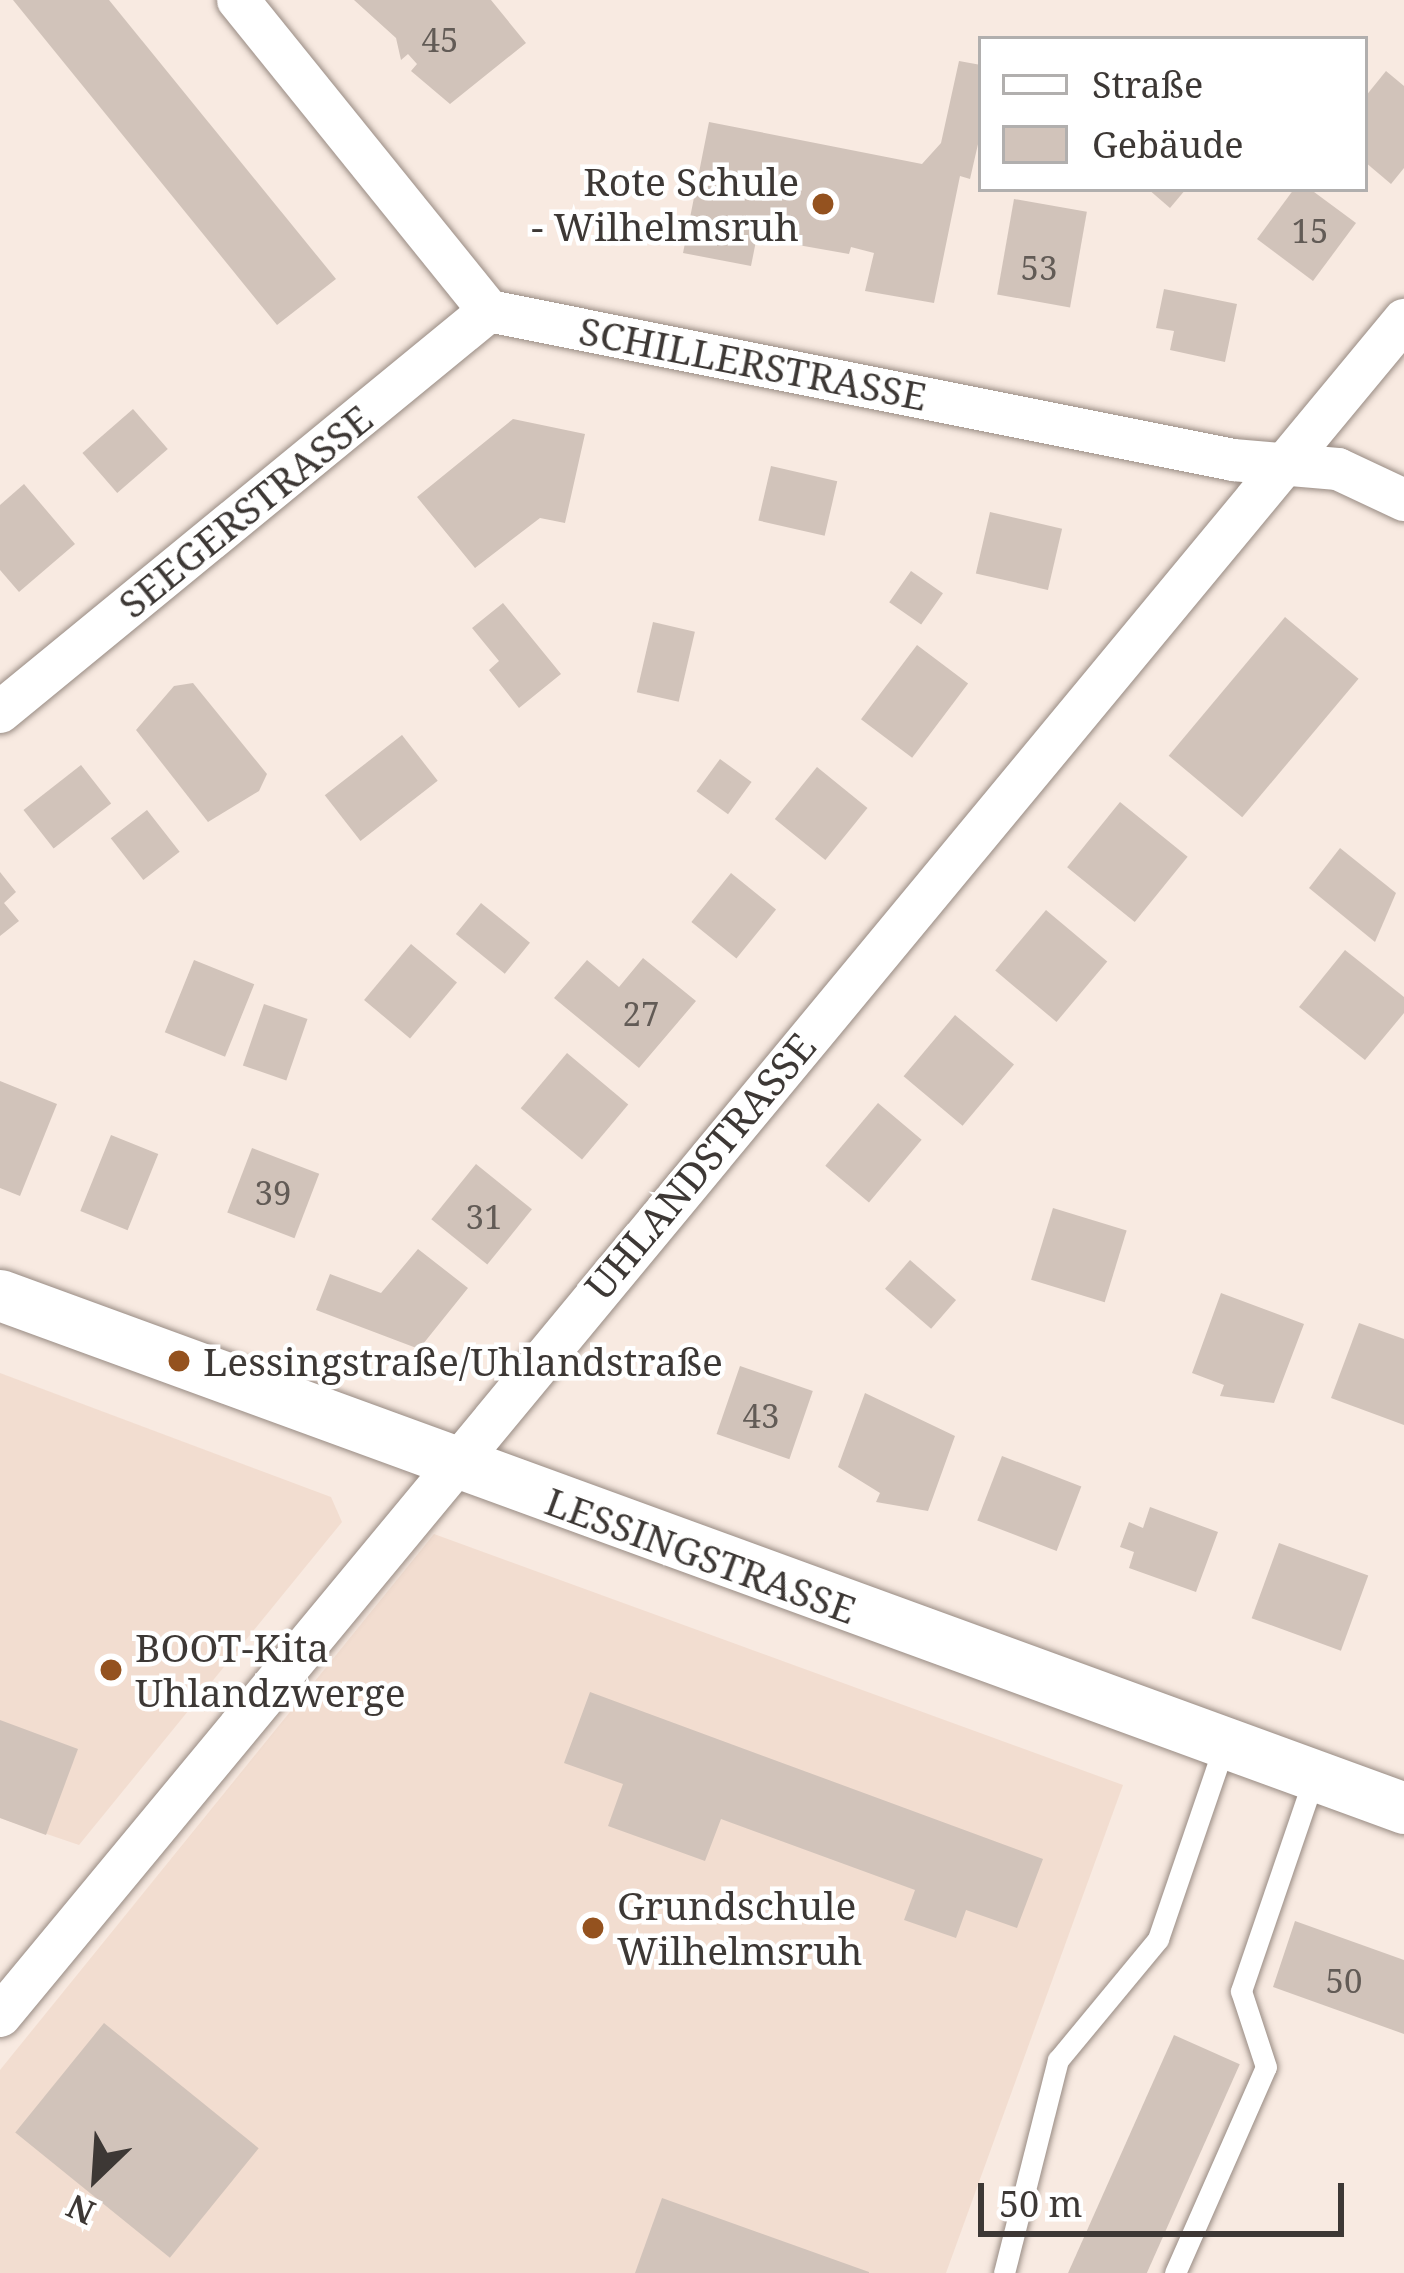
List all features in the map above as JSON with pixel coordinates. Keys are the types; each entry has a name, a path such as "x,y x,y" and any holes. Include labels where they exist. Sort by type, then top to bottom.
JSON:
{"street":[{"path":"238,0 489,310"},
{"name":"SCHILLERSTRASSE","path":"489,310 1233,460 1338,469 1404,500"},
{"name":"SEEGERSTRASSE","path":"0,712 489,310"},
{"name":"UHLANDSTRASSE","path":"0,2016 449,1466 1404,320"},
{"name":"LESSINGSTRASSE","path":"0,1295 449,1466 1404,1808"}],"lane":[{"path":"1004,2273 1058,2060 1158,1939 1225,1743"},
{"path":"1175,2273 1266,2067 1241,1991 1315,1775"}],"shaded area":[{"name":"BOOT-Kita Uhlandzwerge","path":"0,1373 331,1497 342,1522 79,1845 0,1818"},
{"name":"Grundschule Wilhelmsruh","path":"434,1534 1123,1785 946,2273 0,2273 0,2070"}],"building":[{"path":"13,0 109,0 336,279 277,325"},
{"path":"354,0 491,0 526,43 450,104 411,71 417,64 408,54 401,60 396,38"},
{"name":"Rote Schule - Wilhelmsruh","path":"959,61 978,64 978,144 970,179 960,176 934,303 865,291 874,253 851,247 849,254 781,242 782,234 758,231 751,266 683,253 709,122 922,164 941,143"},
{"path":"1386,71 1404,86 1404,168 1391,184 1368,165 1368,93"},
{"path":"1151,192 1183,192 1170,208"},
{"path":"1292,192 1314,192 1356,223 1313,281 1257,239"},
{"path":"1014,199 1087,212 1070,307 997,295"},
{"path":"1164,289 1237,304 1225,362 1170,350 1174,331 1156,328"},
{"path":"133,409 168,449 117,493 82,453"},
{"path":"513,419 585,434 565,523 540,518 475,568 417,497"},
{"path":"771,466 837,481 825,536 758,521"},
{"path":"24,484 75,544 19,592 0,570 0,505"},
{"path":"990,512 1062,529 1048,590 976,573"},
{"path":"911,571 943,593 921,624 889,602"},
{"path":"503,603 561,674 519,708 489,670 499,661 472,628"},
{"path":"1285,617 1359,679 1242,817 1169,756"},
{"path":"653,622 695,632 679,702 637,692"},
{"path":"917,645 968,684 912,758 861,719"},
{"path":"193,683 267,774 259,791 208,822 136,730 174,686"},
{"path":"402,735 438,781 360,841 325,795"},
{"path":"720,759 752,782 728,814 696,791"},
{"path":"81,765 111,804 54,849 23,810"},
{"path":"817,767 868,808 825,860 775,819"},
{"path":"1120,802 1188,857 1135,922 1067,867"},
{"path":"147,810 180,852 143,880 111,838"},
{"path":"1340,848 1396,893 1375,942 1309,888"},
{"path":"0,872 16,892 4,903 19,921 0,936"},
{"path":"731,873 776,910 736,958 691,922"},
{"path":"481,903 530,943 505,974 456,934"},
{"path":"1046,910 1107,961 1057,1022 995,971"},
{"path":"411,944 457,983 410,1038 364,1000"},
{"path":"1345,950 1404,997 1404,1013 1365,1060 1299,1007"},
{"path":"643,958 696,1001 639,1068 554,998 587,960 619,987"},
{"path":"194,960 254,984 225,1057 165,1032"},
{"path":"264,1004 307,1019 286,1080 243,1065"},
{"path":"955,1015 1014,1064 963,1126 904,1076"},
{"path":"567,1053 628,1104 582,1160 521,1108"},
{"path":"0,1081 57,1104 20,1196 0,1188"},
{"path":"878,1103 922,1140 869,1202 825,1166"},
{"path":"111,1135 158,1154 128,1230 80,1211"},
{"path":"252,1148 319,1174 294,1238 227,1212"},
{"path":"476,1164 532,1209 487,1264 431,1219"},
{"path":"1053,1208 1127,1231 1105,1302 1031,1280"},
{"path":"418,1249 468,1288 419,1349 316,1310 330,1274 381,1293"},
{"path":"910,1260 956,1300 931,1329 885,1289"},
{"path":"1221,1293 1304,1324 1274,1403 1220,1396 1224,1385 1192,1373"},
{"path":"1359,1323 1404,1339 1404,1425 1331,1398"},
{"path":"740,1366 813,1391 789,1459 717,1434"},
{"path":"865,1393 955,1436 928,1511 876,1502 880,1493 838,1467"},
{"path":"1002,1456 1081,1486 1057,1551 977,1520"},
{"path":"1150,1507 1218,1532 1196,1592 1129,1568 1134,1552 1120,1547 1129,1522 1143,1528"},
{"path":"1279,1543 1368,1575 1341,1651 1252,1618"},
{"path":"590,1692 1043,1859 1017,1928 966,1910 956,1938 904,1920 915,1890 721,1819 705,1861 608,1826 623,1784 564,1763"},
{"path":"0,1720 78,1749 46,1835 0,1818"},
{"path":"1295,1921 1404,1960 1404,2034 1273,1987"},
{"path":"104,2023 259,2148 170,2258 15,2133"},
{"path":"1174,2035 1240,2064 1147,2273 1068,2273"},
{"path":"662,2198 869,2272 869,2273 635,2273"}],"place":[{"name":"Rote Schule - Wilhelmsruh","path":"823,204"},
{"name":"Lessingstraße/Uhlandstraße","path":"179,1361"},
{"name":"BOOT-Kita Uhlandzwerge","path":"111,1670"},
{"name":"Grundschule Wilhelmsruh","path":"593,1928"}]}
